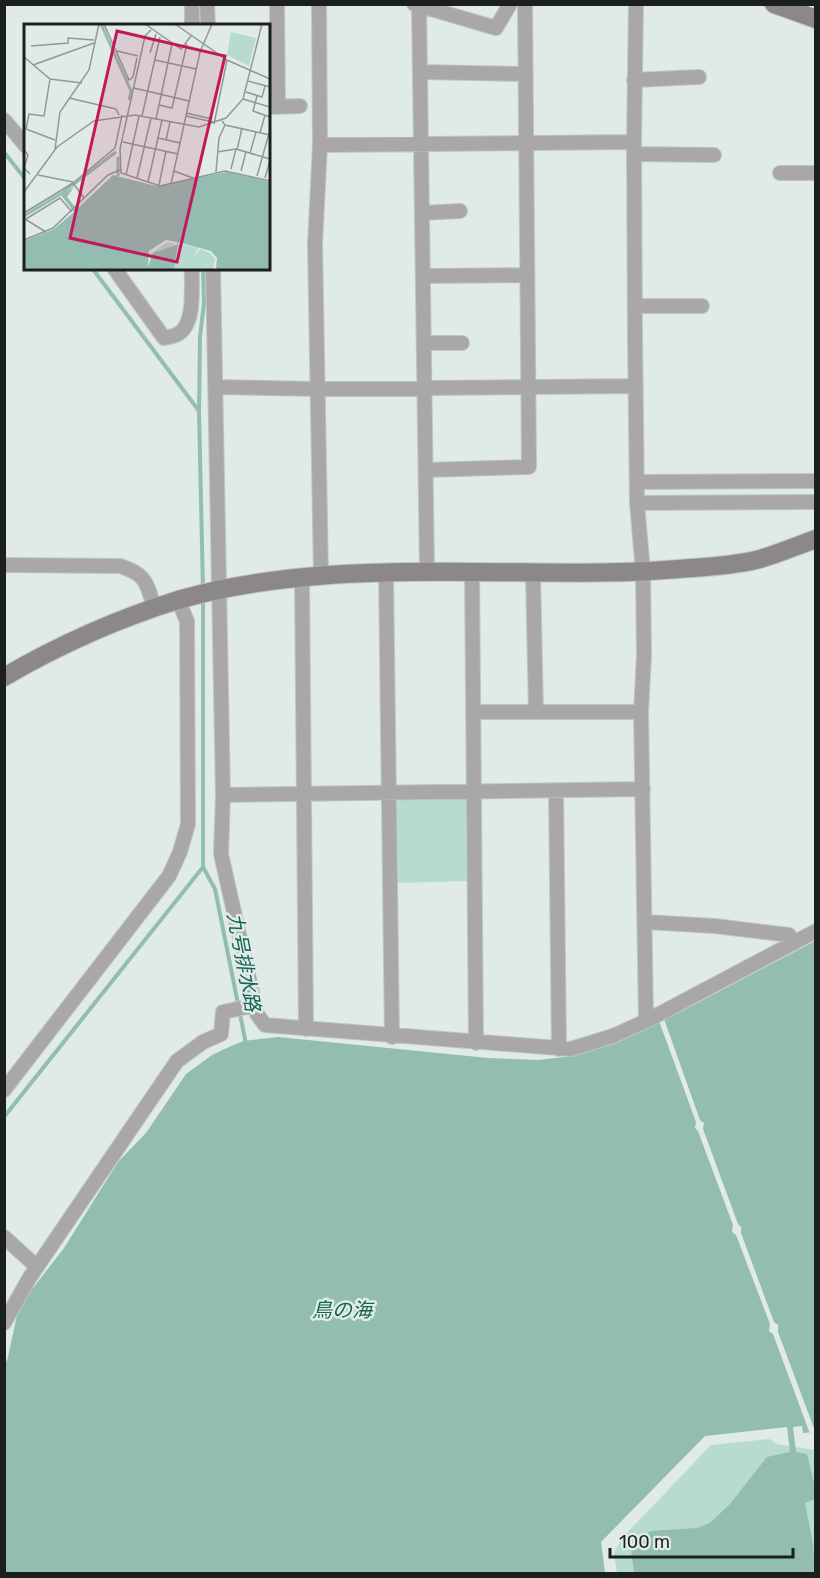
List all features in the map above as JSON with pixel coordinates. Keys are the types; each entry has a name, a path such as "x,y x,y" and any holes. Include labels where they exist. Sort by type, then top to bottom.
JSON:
{"street":[{"path":"192,4 192,24"},
{"path":"207,4 208,24"},
{"path":"277,4 273,27 273,107 300,106"},
{"path":"306,1029 303,793 317,389 315,244 320,146 320,4"},
{"path":"427,572 420,72 416,5 496,28 510,4"},
{"path":"426,470 529,467 525,4"},
{"path":"636,4 635,306 637,503 643,572 644,656 641,712 646,1021"},
{"path":"774,4 816,19"},
{"path":"420,72 525,74"},
{"path":"634,80 699,77"},
{"path":"4,120 24,144"},
{"path":"320,146 525,144 634,148 714,155"},
{"path":"780,173 816,173"},
{"path":"422,213 460,211"},
{"path":"115,270 164,338 178,335 186,328 191,308 192,270"},
{"path":"213,270 214,592 223,795 221,854 252,1006 265,1025 571,1050 613,1036 646,1021 816,931"},
{"path":"423,276 527,275"},
{"path":"635,306 702,306"},
{"path":"424,343 462,343"},
{"path":"215,387 317,389 636,386"},
{"path":"637,482 816,481"},
{"path":"637,503 816,502"},
{"path":"4,677 52,650 112,623 154,608 214,592 311,577 427,572 643,572 735,564 775,554 816,538"},
{"path":"4,565 120,566 137,571 146,582 154,608"},
{"path":"472,572 476,1042"},
{"path":"386,573 392,1037"},
{"path":"533,573 536,712"},
{"path":"4,1090 169,876 180,852 188,824 187,621 184,599"},
{"path":"474,712 641,712"},
{"path":"223,795 643,789"},
{"path":"556,791 559,1049"},
{"path":"645,922 763,931 789,935 794,942"},
{"path":"4,1323 33,1272 177,1061 203,1042 221,1034 223,1012 252,1006"},
{"path":"4,1237 33,1272"}],"shaded area":[{"path":"463,796 468,803 469,881 396,883 395,803 400,799"},
{"path":"769,1439 777,1444 815,1450 815,1573 617,1573 614,1553 622,1538 711,1445"}],"water":[{"name":"鳥の海","path":"815,941 815,1432 803,1433 802,1426 793,1427 796,1452 807,1454 815,1487 815,1499 805,1503 813,1544 815,1573 634,1573 631,1549 650,1531 697,1528 710,1523 730,1504 767,1457 790,1452 787,1427 705,1436 601,1542 605,1573 5,1573 4,1360 7,1361 19,1306 64,1248 118,1162 146,1133 186,1074 212,1055 231,1046 244,1041 278,1037 488,1058 538,1060 564,1057 601,1047 684,1010"}],"pier":[{"path":"664,1019 700,1120 704,1123 703,1129 741,1227 741,1233 774,1322 778,1325 778,1332 815,1431 810,1434 773,1334 769,1331 770,1324 736,1235 732,1232 733,1225 695,1128 696,1122 659,1021"}],"waterway":[{"path":"200,4 200,24"},
{"path":"4,152 24,177"},
{"path":"93,270 199,411 203,589"},
{"path":"199,411 200,337 204,303 203,270"},
{"name":"九号排水路","path":"203,600 203,867 215,889 246,1044"},
{"path":"4,1117 203,867"}]}
